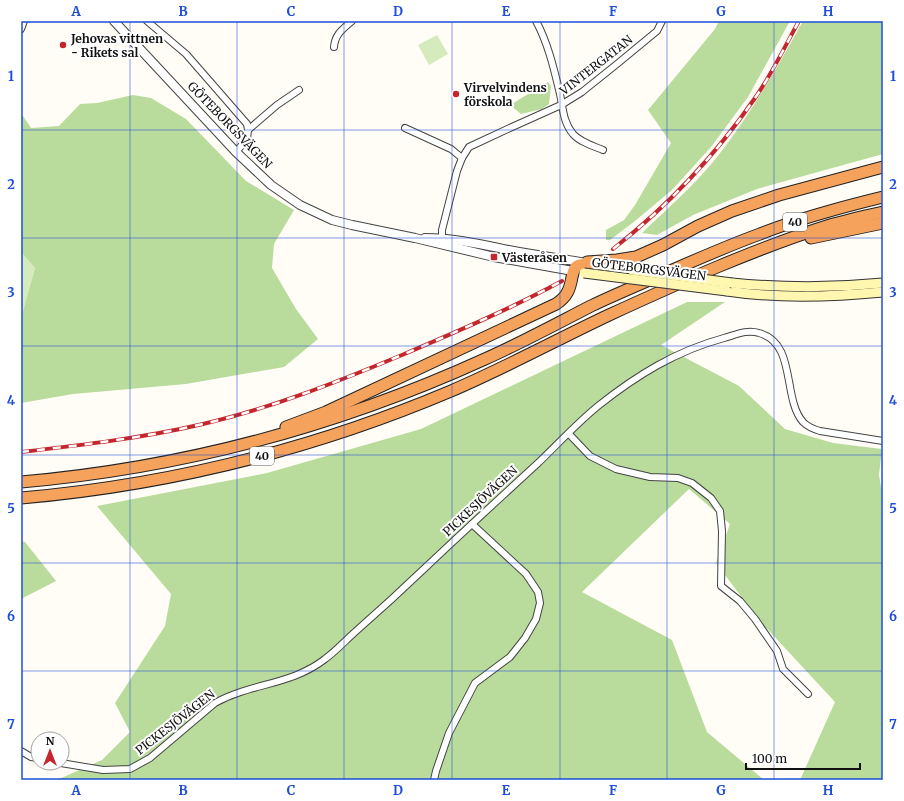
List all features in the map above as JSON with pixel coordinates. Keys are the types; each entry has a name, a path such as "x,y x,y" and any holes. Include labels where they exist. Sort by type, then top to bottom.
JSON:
{"highway":[{"path":"579,269 636,257 732,211 778,195 883,167"},
{"name":"40","path":"21,482 60,479 171,462 237,447 300,430 388,400 486,359 593,305 709,254 762,233 839,208 883,197"},
{"name":"40","path":"21,498 115,487 242,462 306,444 395,414 452,391 615,313 735,259 831,225 883,212"},
{"path":"769,246 883,223"},
{"path":"210,453 326,412 556,304 567,294 579,269 576,267 595,265"}],"main road":[{"name":"GÖTEBORGSVÄGEN","path":"595,265 763,286 816,287 883,283"},
{"name":"GÖTEBORGSVÄGEN","path":"579,269 727,292 790,297 839,296 883,292"}],"street":[{"path":"21,29 24,21"},
{"name":"GÖTEBORGSVÄGEN","path":"114,21 236,152 271,184 300,205 332,220 365,228 463,250 579,269"},
{"path":"147,21 186,54 247,124 247,139 236,152"},
{"path":"334,47 334,41 338,33 352,21"},
{"path":"536,21 551,61 563,113 568,125 574,135 603,150"},
{"name":"VINTERGATAN","path":"442,238 442,230 448,205 462,158 469,147 562,105 582,92 657,31 662,21"},
{"path":"248,130 276,105 299,90"},
{"path":"405,128 451,150 462,158"},
{"name":"GÖTEBORGSVÄGEN","path":"415,238 442,238 478,243 518,252 579,269"},
{"name":"PICKESJÖVÄGEN","path":"70,764 103,770 130,769 150,758 215,703 229,695 288,679 325,660 393,599 598,407 640,376 686,350 728,336 751,331 767,336 774,340 782,356 796,409 802,421 811,428 820,431 883,441"},
{"path":"569,434 590,456 616,469 650,477 678,478 692,483 711,498 720,511 722,538 720,586 740,601 755,619 777,651 783,669 808,694"},
{"path":"434,780 449,733 475,683 510,657 525,638 536,620 540,603 538,592 526,574 472,524"},
{"path":"21,751 30,756"}],"green space":[{"path":"719,21 790,21 748,97 711,147 672,190 610,240 606,240 606,230 624,220 635,205 671,143 648,110 715,29"},
{"path":"803,21 883,21 883,154 757,189 693,215 657,235 642,233 679,198 726,146 761,93"},
{"path":"437,35 448,54 429,65 418,45"},
{"path":"548,82 551,86 549,104 542,109 521,114 510,105"},
{"path":"133,95 151,98 186,119 246,181 294,210 274,244 272,268 296,309 318,339 284,367 186,384 73,394 21,403 21,318 35,268 21,252 21,116 23,116 31,128 59,126 80,104 97,103"},
{"path":"21,252 35,268 21,318"},
{"path":"687,302 725,302 661,345 739,386 785,429 833,443 882,449 879,475 881,487 883,488 883,780 800,780 835,702 758,619 716,563 730,524 689,489 582,592 672,640 707,732 764,780 57,780 102,760 130,732 115,703 165,626 171,594 97,506 267,473 421,429"},
{"path":"21,541 25,542 56,581 21,599"}],"railway":[{"path":"613,249 672,198 724,140 773,70 799,21"},
{"path":"21,452 135,437 229,418 329,384 402,355 503,311 562,281"}],"place":[{"name":"Jehovas vittnen - Rikets sal","path":"63,45"},
{"name":"Virvelvindens förskola","path":"456,94"},
{"name":"Västeråsen","path":"494,257"}]}
